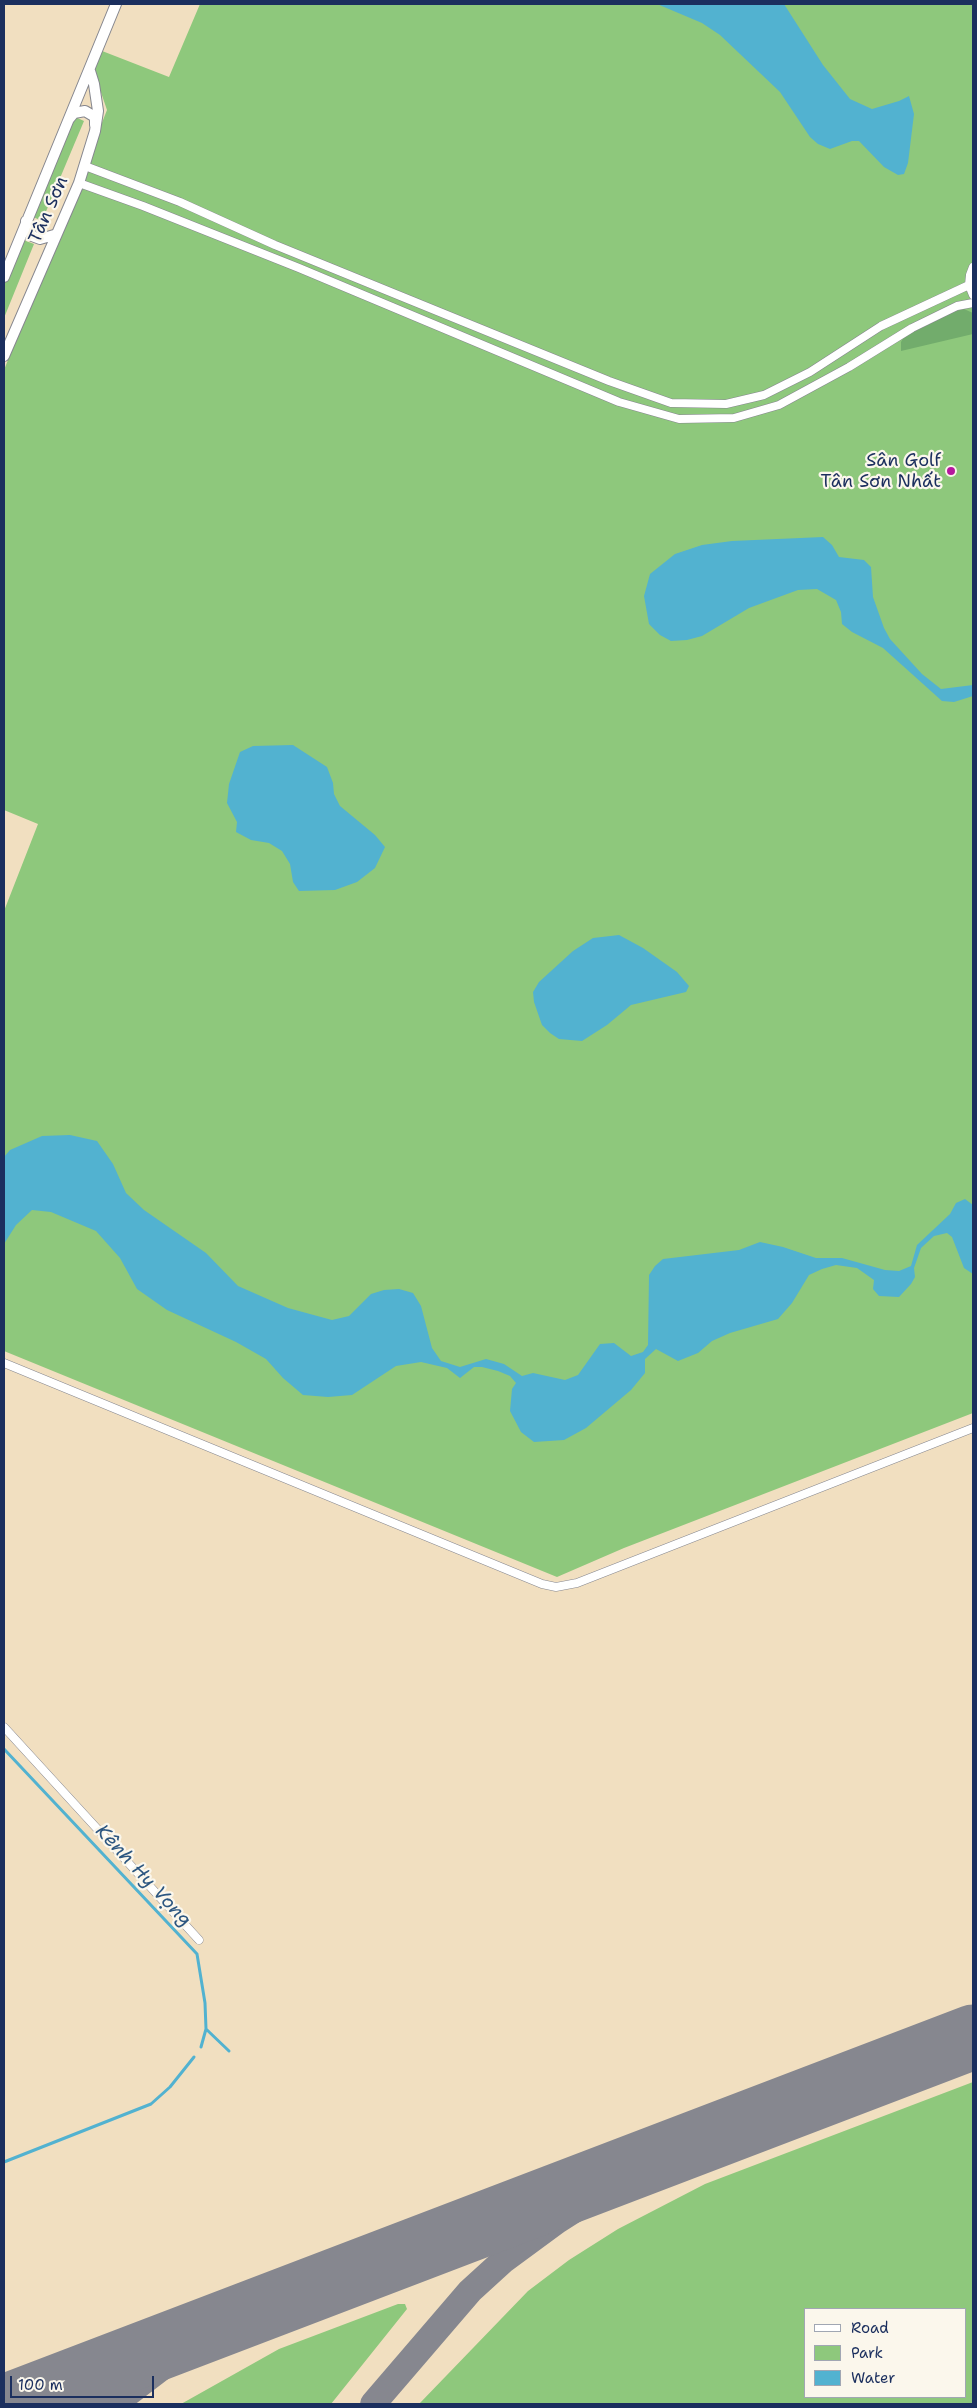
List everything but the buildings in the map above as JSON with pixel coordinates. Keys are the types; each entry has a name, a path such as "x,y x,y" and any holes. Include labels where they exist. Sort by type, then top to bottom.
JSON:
{"street":[{"name":"Tân Sơn","path":"4,276 116,4"},
{"name":"Tân Sơn","path":"4,356 54,236 79,183 96,131 98,111 90,71"},
{"path":"70,119 74,114 85,111 94,117 96,131"},
{"path":"85,166 149,190 303,256 609,381 671,403 726,404 764,395 810,372 881,326 969,284"},
{"path":"79,183 143,206 299,268 603,396 659,415 696,420 734,418 761,412 788,401 912,328 957,306 973,303"},
{"path":"143,206 149,190"},
{"path":"26,221 32,236 40,239 54,236"},
{"path":"299,268 303,256"},
{"path":"973,267 969,284 973,295"},
{"path":"390,306 394,292"},
{"path":"461,335 468,322"},
{"path":"843,351 852,364"},
{"path":"603,396 609,381"},
{"path":"696,420 697,404"},
{"path":"4,1363 542,1584 556,1587 577,1583 973,1428"},
{"path":"4,1727 199,1940"}],"green space":[{"name":"Sân Golf Tân Sơn Nhất","path":"200,4 973,4 973,1413 624,1548 557,1577 4,1351 4,911 38,824 4,810 4,370 107,110 91,63 97,49 169,77"},
{"path":"71,115 84,121 42,221 29,215"},
{"path":"18,238 34,244 4,318 4,273"},
{"path":"964,309 973,313 973,334 901,351 901,342 905,335 955,311"},
{"path":"973,2082 973,2404 419,2404 528,2291 569,2260 618,2229 705,2184"},
{"path":"398,2304 405,2304 407,2309 331,2404 181,2404 279,2349"}],"water":[{"path":"657,4 784,4 823,65 850,99 872,109 909,96 914,114 908,163 904,174 898,175 884,167 859,141 852,141 830,149 818,144 810,137 780,92 720,35 702,23"},
{"path":"823,537 832,545 839,557 864,560 871,567 873,597 884,628 890,639 922,674 941,689 973,685 973,696 954,702 942,701 883,648 852,632 842,624 841,612 836,600 817,589 798,590 749,608 702,636 687,640 671,641 660,635 649,624 644,596 650,574 675,554 702,545 732,541"},
{"path":"293,745 327,767 333,783 334,794 340,806 375,835 385,847 375,868 357,882 335,890 299,891 293,882 290,864 282,851 269,843 251,840 236,832 237,822 227,803 229,784 240,752 253,746"},
{"path":"619,935 643,948 677,972 689,986 686,992 631,1005 607,1025 582,1041 559,1039 542,1025 534,1002 533,992 539,982 573,951 593,938"},
{"path":"70,1135 97,1141 113,1164 126,1193 144,1210 206,1253 238,1286 288,1308 332,1320 349,1316 371,1294 384,1290 399,1289 413,1293 421,1306 432,1348 441,1361 460,1367 486,1359 504,1364 522,1376 533,1373 565,1380 578,1375 600,1344 614,1343 631,1356 643,1352 648,1345 649,1275 663,1259 739,1250 760,1242 783,1247 816,1258 842,1258 885,1270 899,1271 911,1266 917,1245 950,1214 956,1203 965,1199 973,1205 973,1274 964,1268 952,1237 947,1233 934,1236 921,1248 914,1268 915,1277 899,1297 879,1296 873,1289 874,1280 857,1268 836,1265 822,1269 809,1275 792,1303 778,1319 730,1333 712,1341 698,1353 678,1361 656,1349 645,1359 645,1373 631,1390 586,1428 564,1440 534,1442 521,1432 510,1411 512,1389 516,1383 510,1376 498,1371 474,1367 460,1378 447,1368 421,1362 396,1366 352,1395 328,1397 303,1395 283,1378 266,1359 236,1342 167,1310 137,1289 120,1258 96,1231 51,1212 32,1210 16,1225 4,1244 4,1157 10,1150 42,1136"}],"waterway":[{"name":"Kênh Hy Vọng","path":"4,1749 197,1954 205,2003 206,2029 201,2047"},
{"path":"206,2029 229,2051"},
{"name":"Kênh Hy Vọng","path":"4,2162 151,2104 170,2087 194,2057"}],"taxiway":[{"path":"373,2404 470,2291 504,2260 557,2221 656,2158"},
{"path":"114,2404 168,2363 202,2342 281,2302"}],"runway":[{"path":"12,2404 973,2037"}],"place":[{"name":"Sân Golf Tân Sơn Nhất","path":"951,471"}]}
